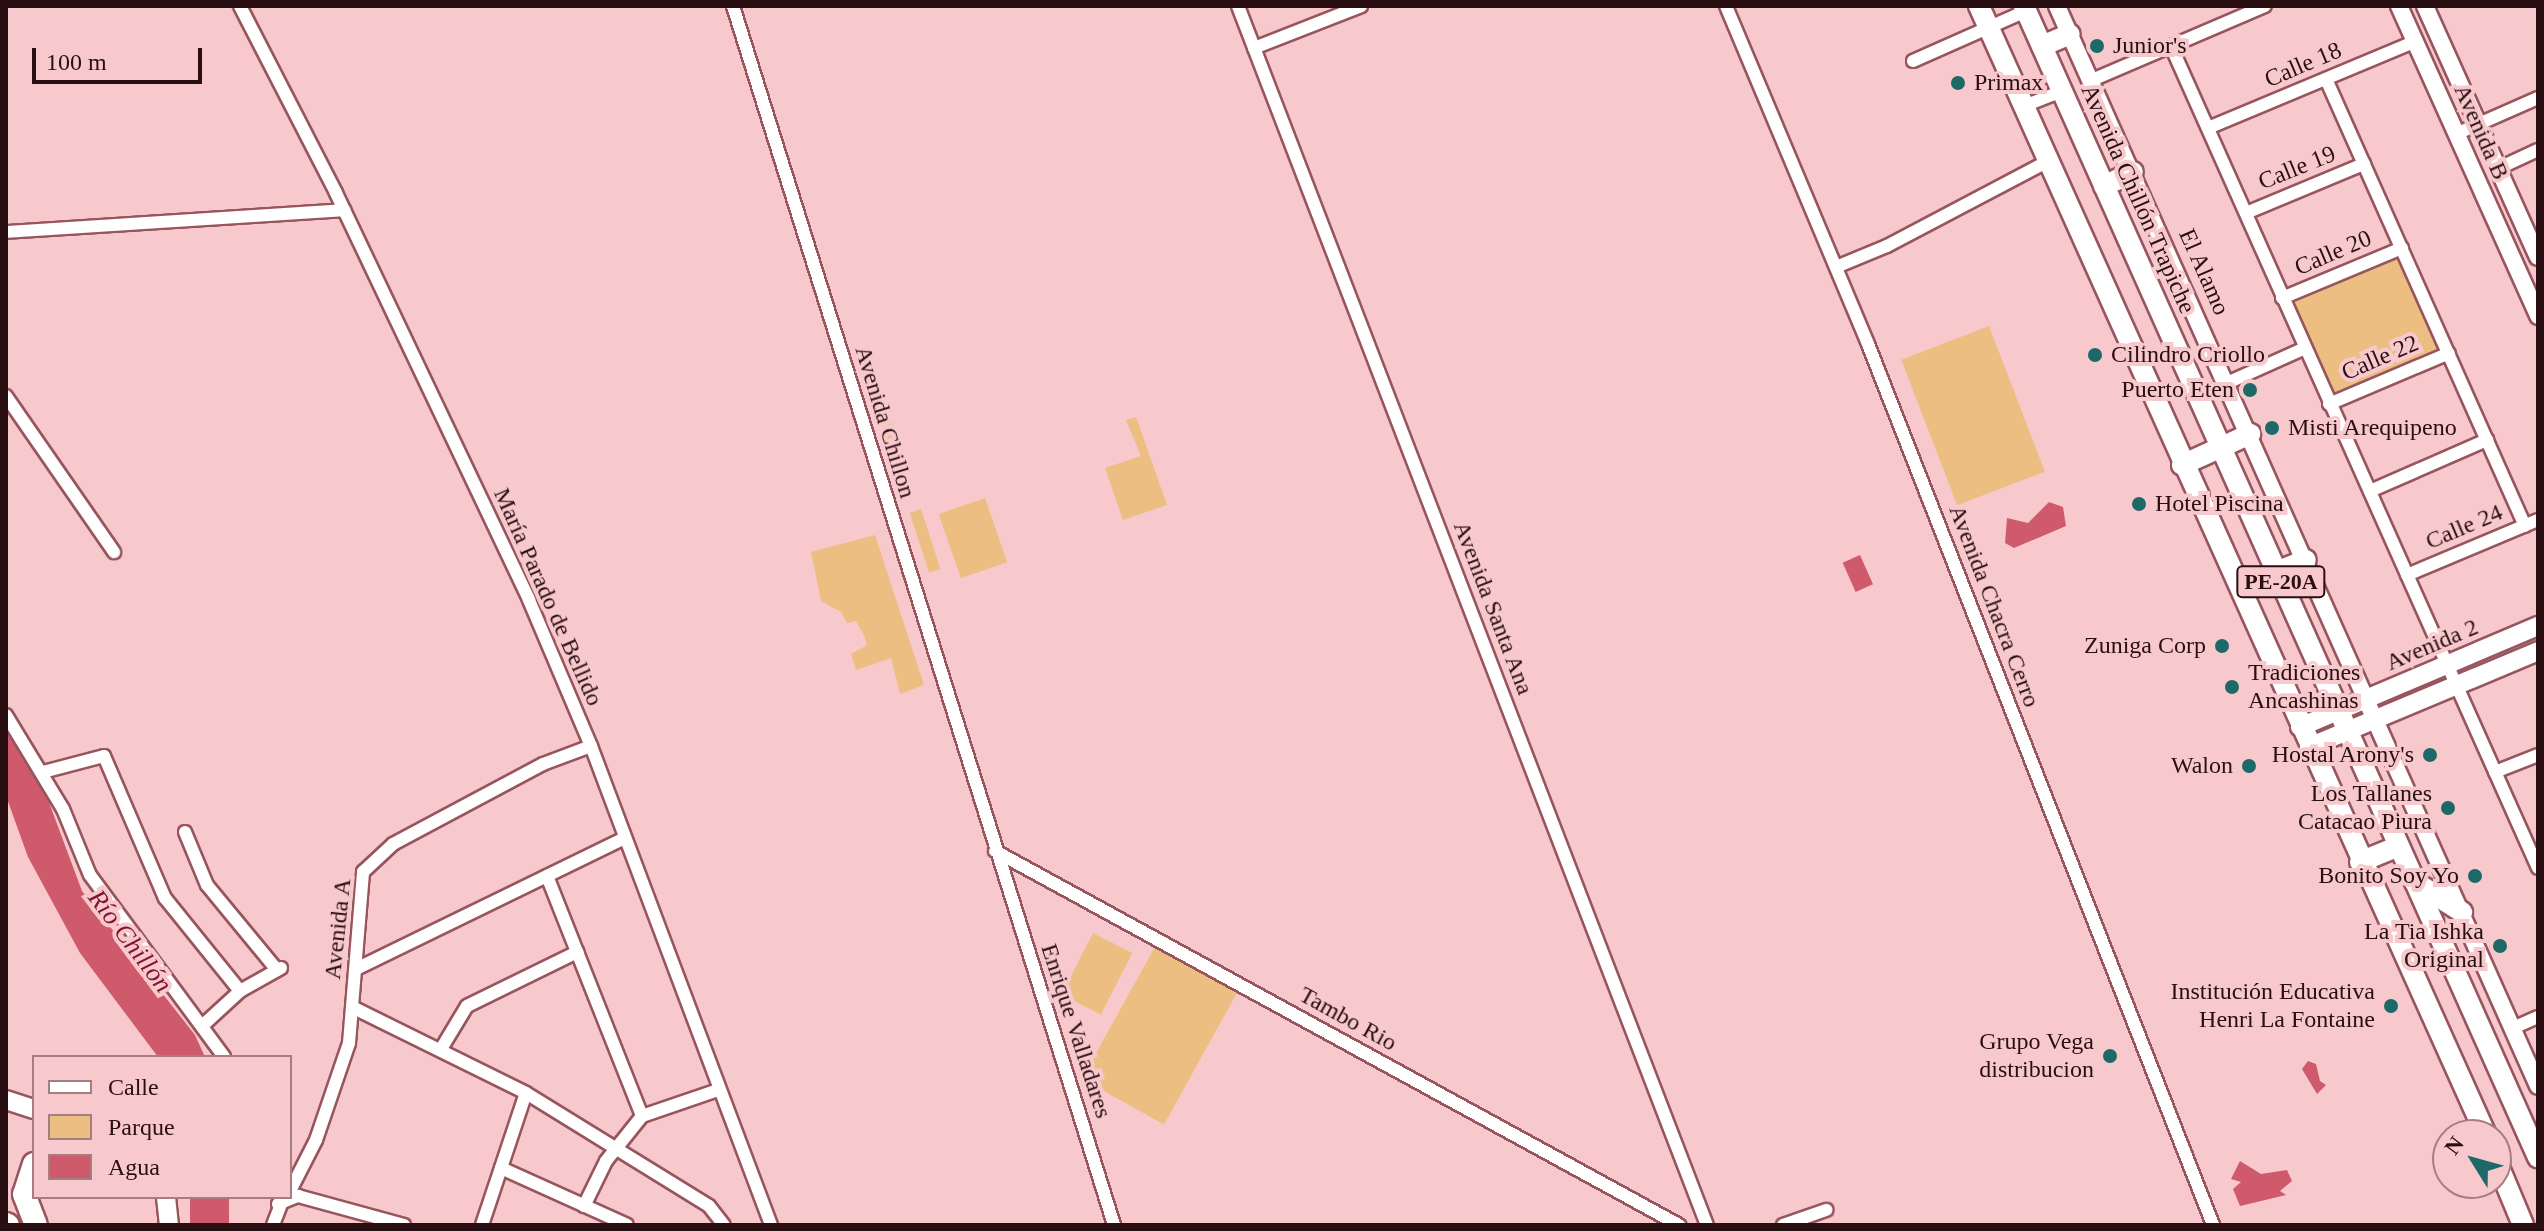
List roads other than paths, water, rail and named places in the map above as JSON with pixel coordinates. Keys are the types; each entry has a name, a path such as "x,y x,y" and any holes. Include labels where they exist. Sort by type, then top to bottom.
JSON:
{"highway":[{"path":"32,1170 24,1194 36,1225"}],"main road":[{"name":"PE-20A","path":"1979,6 2360,862 2479,1119"},
{"name":"Avenida Chillón Trapiche","path":"2025,8 2538,1157"},
{"path":"2042,46 2070,34"},
{"path":"2104,186 2133,172"},
{"path":"2182,465 2250,434"},
{"path":"2276,572 2306,560"},
{"name":"Avenida 2","path":"2300,727 2538,626"},
{"name":"Avenida 2","path":"2309,747 2538,651"},
{"path":"2360,862 2399,846"},
{"path":"2415,882 2462,912"},
{"path":"6,1100 32,1108"},
{"path":"2512,1199 2523,1225"}],"street":[{"name":"María Parado de Bellido","path":"240,6 344,210 529,600 591,746 771,1225"},
{"name":"Avenida Chillon","path":"733,6 995,851"},
{"name":"Avenida Santa Ana","path":"1238,6 1707,1225"},
{"path":"1254,48 1361,6"},
{"name":"Avenida Chacra Cerro","path":"1726,6 1836,267 2213,1225"},
{"name":"El Alamo","path":"2057,6 2378,718 2538,1086"},
{"path":"2092,80 2265,6"},
{"name":"Avenida B","path":"2399,6 2538,316"},
{"name":"Avenida B","path":"2425,6 2538,257"},
{"path":"1913,61 2025,8"},
{"name":"Calle 18","path":"2208,128 2414,42"},
{"path":"2171,46 2329,404 2537,861"},
{"path":"2326,79 2525,526"},
{"path":"2024,106 2062,91"},
{"path":"2456,134 2538,98"},
{"path":"2497,169 2538,150"},
{"path":"1836,267 1887,246 2048,161"},
{"name":"Calle 19","path":"2246,213 2364,164"},
{"path":"6,232 344,210"},
{"name":"Calle 20","path":"2282,298 2402,248"},
{"path":"2227,383 2305,348"},
{"name":"Calle 22","path":"2329,404 2449,353"},
{"path":"6,396 114,552"},
{"path":"2370,491 2487,440"},
{"name":"Calle 24","path":"2407,575 2538,520"},
{"path":"6,715 43,772 90,875 223,1055"},
{"name":"Avenida A","path":"292,1187 316,1140 349,1043 363,872 393,844 543,764 591,746"},
{"path":"2495,772 2538,755"},
{"path":"43,772 104,756 165,898 240,991"},
{"path":"185,832 207,885 279,969 240,991 202,1026"},
{"path":"356,969 625,838"},
{"name":"Enrique Valladares","path":"995,851 1114,1225"},
{"name":"Tambo Rio","path":"995,851 1679,1225"},
{"path":"547,876 642,1116"},
{"path":"441,1049 467,1006 577,952"},
{"path":"352,1007 526,1093 709,1206 724,1225"},
{"path":"2513,1028 2538,1017"},
{"path":"584,1206 617,1148 642,1116 718,1090"},
{"path":"482,1225 526,1093"},
{"path":"501,1168 627,1225"},
{"path":"292,1197 404,1225"},
{"path":"273,1225 279,1199"},
{"path":"348,1209 377,1225"},
{"path":"1783,1225 1826,1210"}],"water":[{"path":"2049,502 2063,507 2066,526 2014,548 2005,543 2007,518 2028,523"},
{"path":"1860,555 1873,584 1856,592 1843,563"},
{"path":"6,729 47,797 82,891 195,1035 204,1055 156,1055 80,953 28,857 6,796"},
{"path":"2308,1061 2316,1064 2320,1081 2326,1085 2317,1094 2302,1069"},
{"path":"2240,1161 2261,1174 2287,1170 2292,1181 2280,1191 2286,1195 2240,1206 2233,1189 2241,1182 2231,1179"},
{"path":"190,1199 229,1199 229,1225 190,1225"}],"place":[{"name":"Junior's","path":"2097,46"},
{"name":"Primax","path":"1958,83"},
{"name":"Cilindro Criollo","path":"2095,355"},
{"name":"Puerto Eten","path":"2250,390"},
{"name":"Misti Arequipeno","path":"2272,428"},
{"name":"Hotel Piscina","path":"2139,504"},
{"name":"Zuniga Corp","path":"2222,646"},
{"name":"Tradiciones Ancashinas","path":"2232,687"},
{"name":"Hostal Arony's","path":"2430,755"},
{"name":"Walon","path":"2249,766"},
{"name":"Los Tallanes Catacao Piura","path":"2448,808"},
{"name":"Bonito Soy Yo","path":"2475,876"},
{"name":"La Tia Ishka Original","path":"2500,946"},
{"name":"Institución Educativa Henri La Fontaine","path":"2391,1006"},
{"name":"Grupo Vega distribucion","path":"2110,1056"}],"water label":[{"name":"Río Chillón","path":"130,941"}]}
